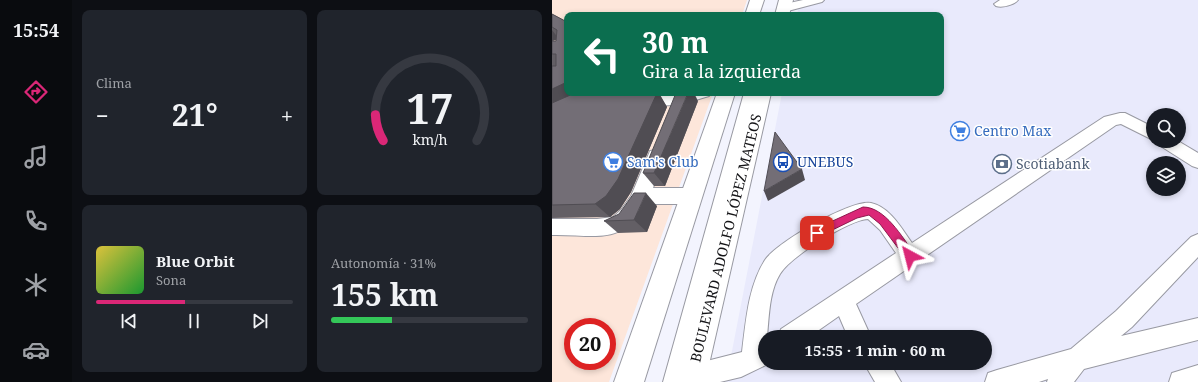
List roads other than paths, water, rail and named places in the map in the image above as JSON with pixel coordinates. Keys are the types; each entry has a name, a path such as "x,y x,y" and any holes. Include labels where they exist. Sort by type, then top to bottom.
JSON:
{"main road":[{"path":"753,12 757,0"},
{"path":"629,382 725,96"},
{"name":"BOULEVARD ADOLFO LÓPEZ MATEOS","path":"685,380 761,96"}],"lane":[{"path":"780,8 818,0"},
{"path":"628,101 678,102 695,96"},
{"path":"750,96 685,380 726,369 758,356"},
{"path":"799,330 1115,119 1125,119 1146,130"},
{"path":"552,227 611,226 624,220 640,196 662,143"},
{"path":"1177,148 1198,161"},
{"path":"640,196 692,196"},
{"path":"761,330 763,294 766,281 774,265 788,252 808,238 853,215 863,211 870,211 877,215 910,256"},
{"path":"1059,382 1077,359 1124,319 1198,243"},
{"path":"844,300 857,330"},
{"path":"997,382 1077,359 1198,329"},
{"path":"881,370 889,382"},
{"path":"1181,382 1198,377"}],"place":[{"name":"Centro Max","path":"960,131"},
{"name":"Sam's Club","path":"613,162"},
{"name":"UNEBUS","path":"783,162"},
{"name":"Scotiabank","path":"1002,164"}]}
